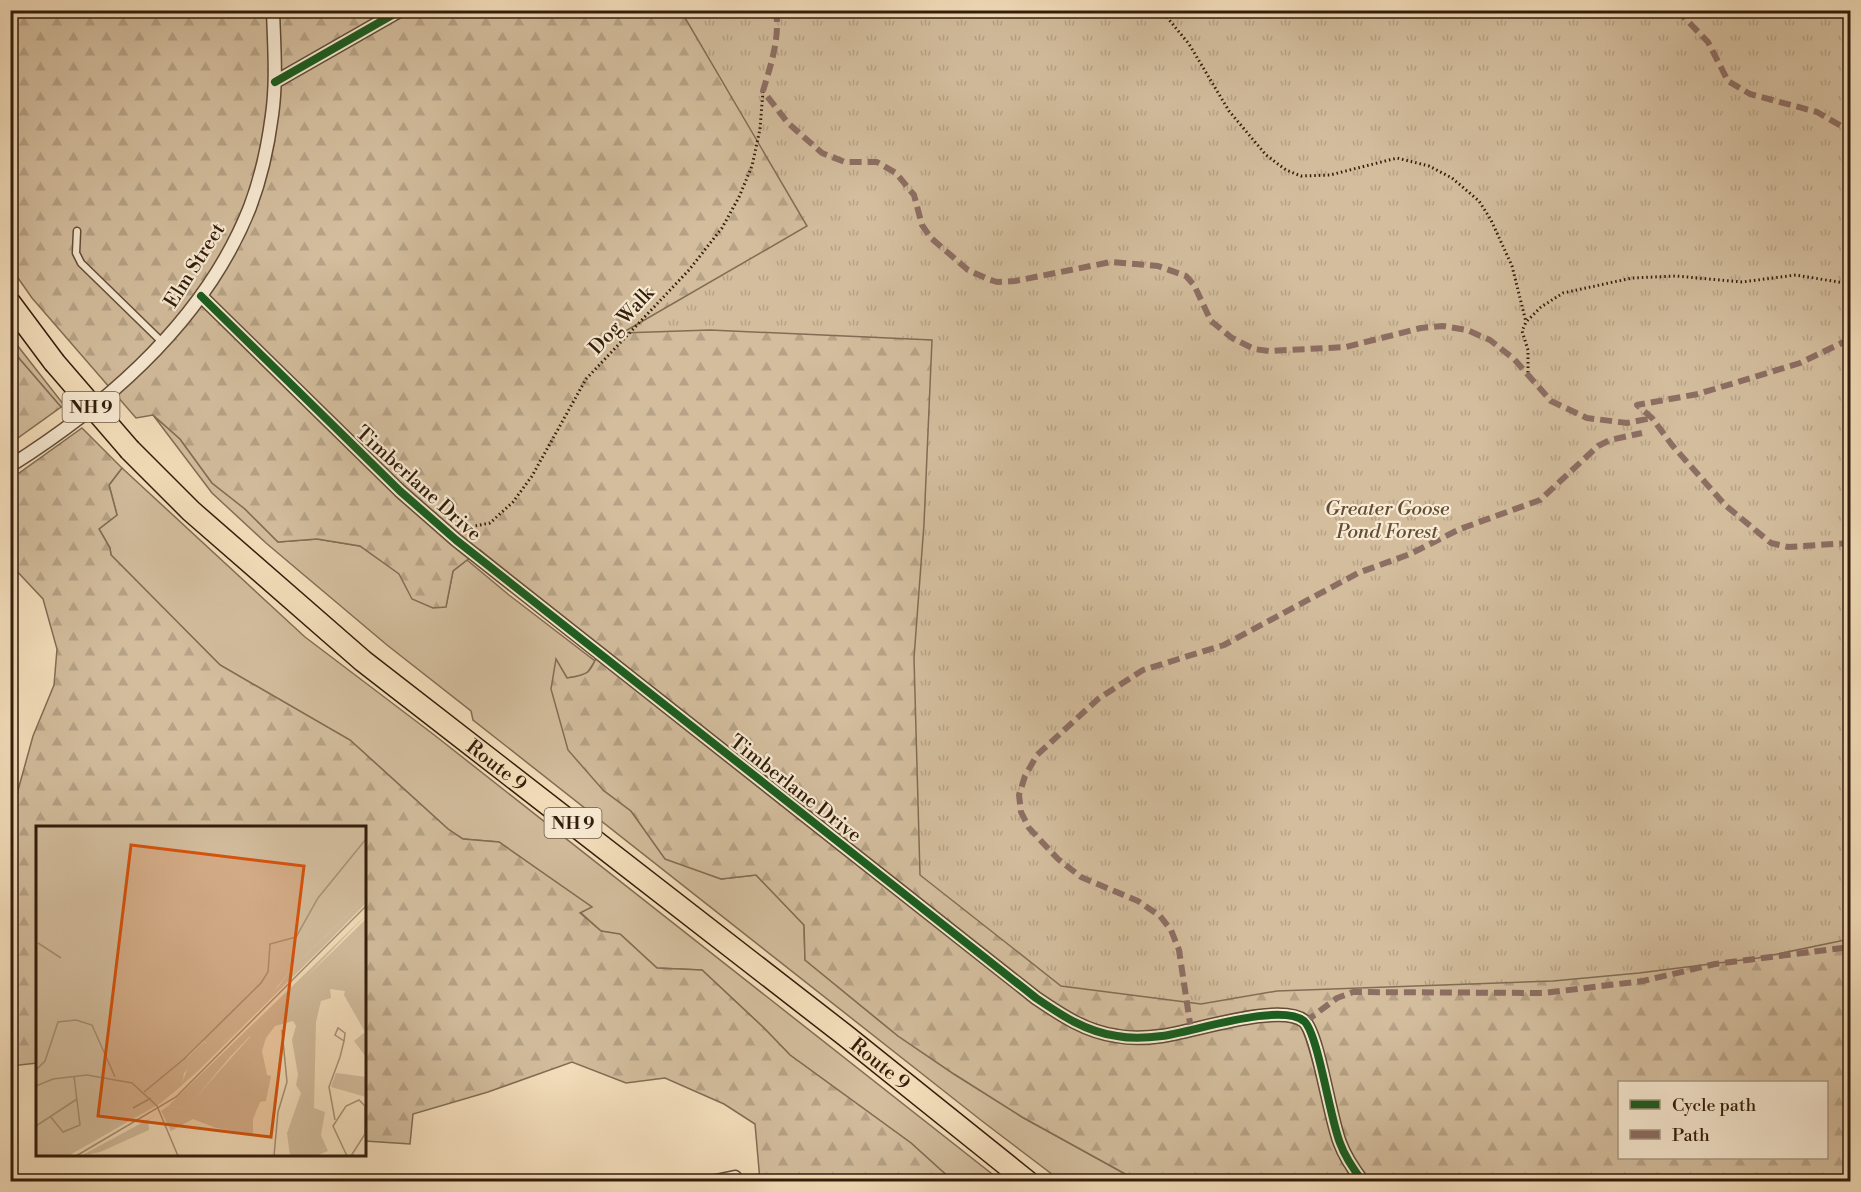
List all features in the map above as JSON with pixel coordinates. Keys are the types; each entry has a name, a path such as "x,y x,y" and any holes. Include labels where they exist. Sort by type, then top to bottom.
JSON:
{"highway":[{"name":"Route 9","path":"10,303 54,362 130,450 200,519 363,661 846,1036 1028,1182"}],"street":[{"name":"Elm Street","path":"10,466 33,452 113,390 163,343 201,297 235,238 250,206 265,151 275,81 273,10"},
{"path":"275,81 401,10"},
{"name":"Timberlane Drive","path":"201,297 392,483 456,540 1036,998 1064,1017 1099,1033 1140,1038 1164,1036 1258,1016 1280,1014 1305,1022 1314,1038 1340,1144 1364,1182"},
{"path":"711,1182 735,1177"}],"lane":[{"path":"77,231 76,253 81,263 163,343"}],"path":[{"path":"1161,10 1189,44 1229,111 1266,155 1286,170 1301,176 1330,175 1397,158 1429,166 1452,178 1479,201 1491,220 1512,266 1526,322"},
{"path":"1528,376 1528,350 1522,331 1526,322 1541,307 1563,293 1632,278 1676,276 1742,282 1796,275 1851,284"}],"green space":[{"path":"10,11 1850,11 1850,1181 1138,1181 1022,1117 898,1036 805,960 804,925 756,875 721,879 665,859 631,811 603,790 568,750 551,689 556,659 567,678 575,677 589,671 600,649 480,550 453,571 446,607 433,608 412,599 399,574 360,546 317,539 278,542 245,509 212,483 180,439 153,415 136,418 32,298 11,268"},
{"name":"Greater Goose Pond Forest","path":"681,11 1850,11 1850,939 1758,958 1639,973 1553,981 1277,991 1201,1004 1061,986 920,875 914,658 924,524 932,340 710,330 622,333 807,226"},
{"path":"10,336 64,405 61,407 11,349"},
{"path":"11,349 61,407 11,441"},
{"path":"153,415 180,439 212,483 245,509 278,542 317,539 360,546 446,606 453,571 467,560 595,661 586,675 567,678 556,660 603,790 631,811 665,858 721,879 756,875 804,925 805,960 898,1036 1022,1117 1138,1181 1061,1181 982,1121 473,720 471,711 387,645 266,543 212,493"},
{"path":"82,428 122,468 109,485 117,515 99,529 110,548 111,555 220,665 350,740 448,829 463,839 499,842 592,907 580,913 601,931 620,934 657,968 702,970 790,1055 911,1143 953,1181 760,1181 755,1124 724,1104 665,1078 626,1083 572,1062 488,1092 413,1114 410,1144 366,1141 366,826 36,826 36,1063 11,1066 12,812 33,736 54,685 57,649 43,599 11,565 11,479"},
{"path":"122,468 305,637 433,734 1001,1181 953,1181 911,1143 790,1055 702,970 657,968 621,935 601,931 580,912 591,907 499,842 463,839 448,829 350,740 220,665 111,555 110,548 99,529 117,515 109,485"}],"marked path":[{"path":"776,10 776,41 763,91 788,123 822,153 845,162 877,162 896,173 914,195 922,225 931,238 968,270 997,282 1015,281 1111,262 1158,266 1186,276 1194,285 1211,321 1232,338 1254,349 1269,351 1346,347 1421,328 1443,326 1467,330 1490,340 1514,359 1551,401 1587,418 1627,423 1652,418"},
{"path":"1677,10 1708,42 1728,81 1750,94 1817,112 1850,131"},
{"path":"1850,339 1800,363 1698,394 1637,405 1652,418 1672,445 1725,505 1771,543 1788,547 1850,543"},
{"path":"1191,1030 1179,950 1171,930 1160,916 1138,901 1081,877 1058,859 1029,828 1021,812 1019,795 1025,776 1037,755 1098,699 1143,670 1224,645 1358,573 1410,554 1460,529 1540,500 1598,446 1610,440 1642,433"},
{"path":"1305,1022 1337,998 1353,992 1544,993 1643,981 1715,964 1850,947"}],"cycle path":[{"path":"275,82 401,10"},
{"path":"201,296 400,491 456,540 1045,1004 1084,1027 1128,1038 1162,1036 1257,1016 1292,1016 1304,1021 1314,1042 1340,1143 1363,1182"}]}
